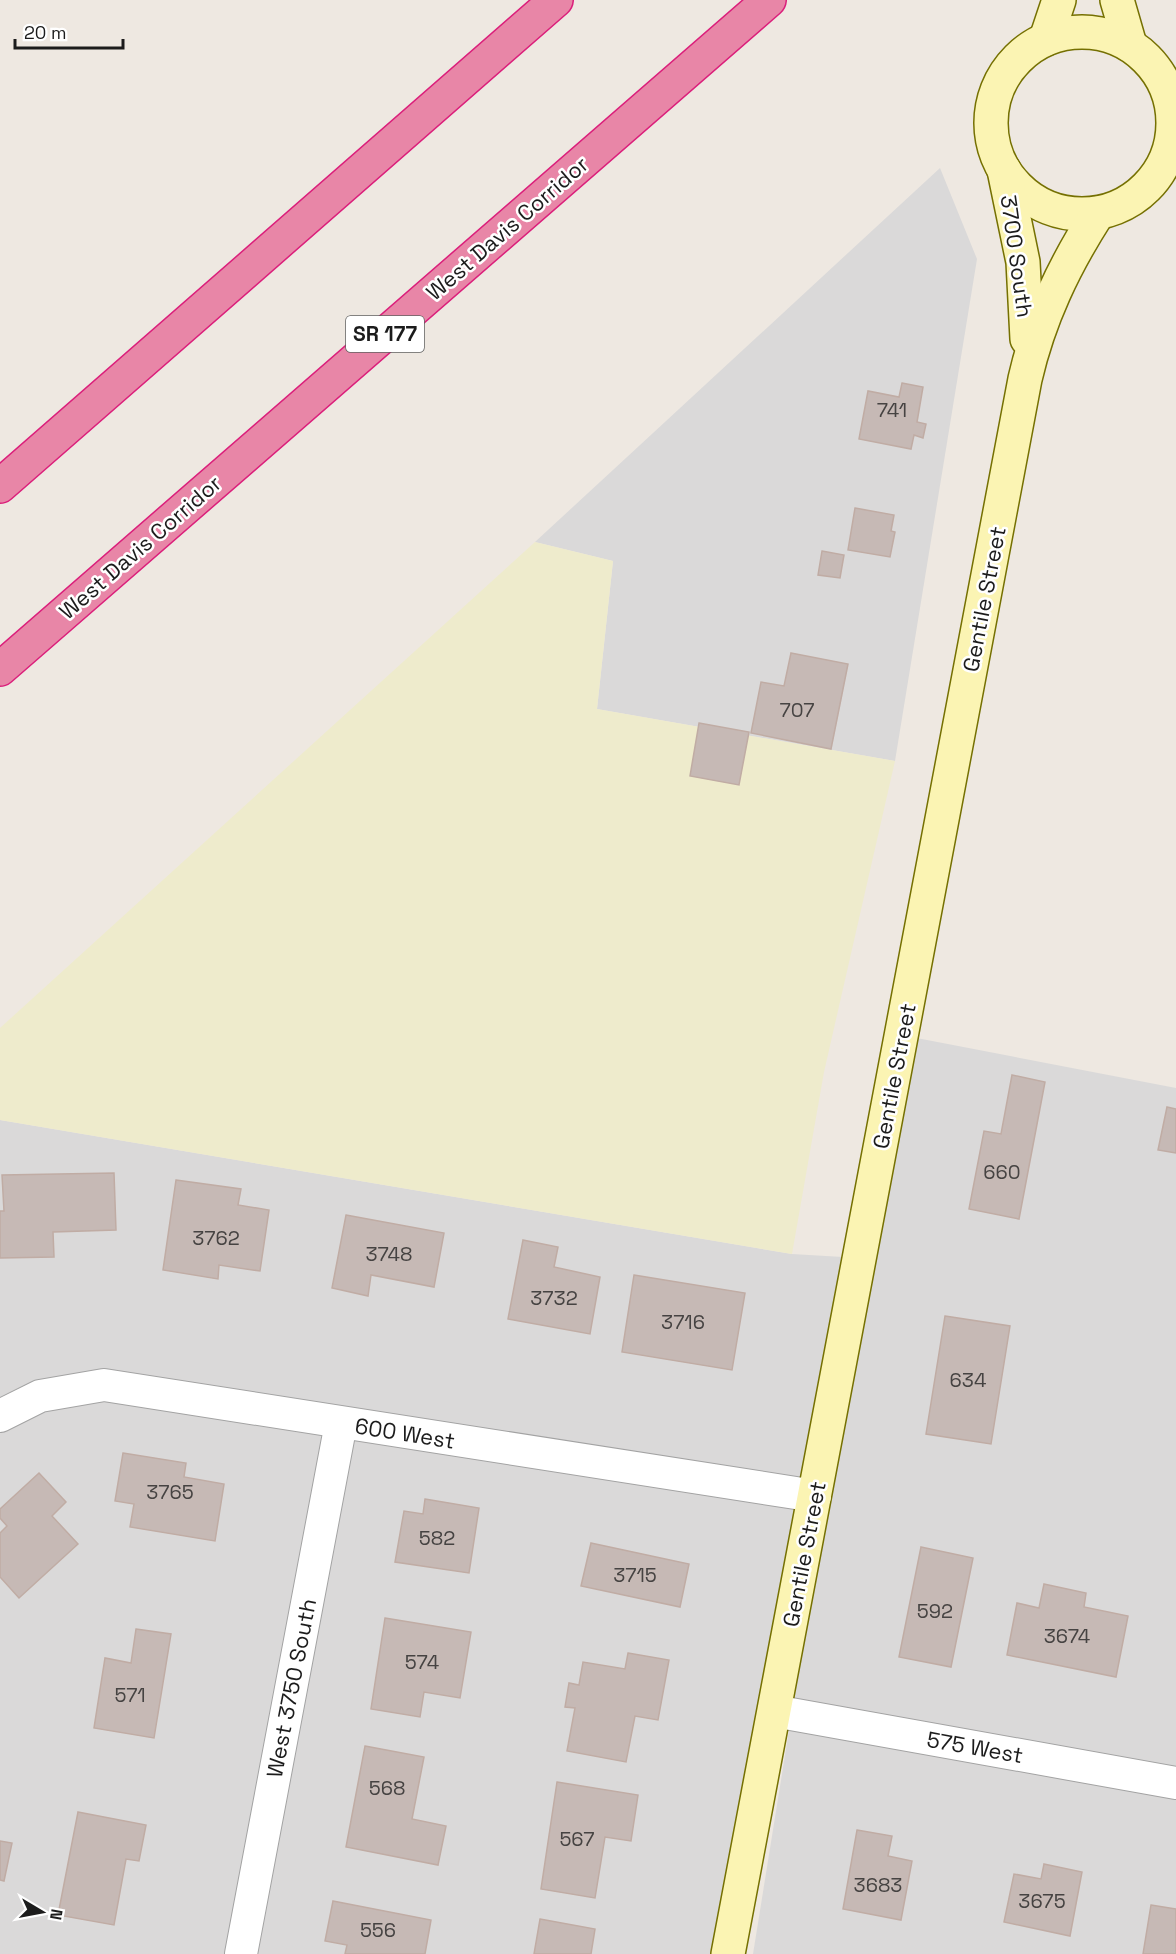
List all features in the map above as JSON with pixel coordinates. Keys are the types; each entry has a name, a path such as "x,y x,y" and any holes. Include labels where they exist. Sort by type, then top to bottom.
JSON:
{"highway":[{"path":"0,486 556,0"},
{"name":"West Davis Corridor","path":"0,669 769,0"}],"main road":[{"path":"1046,39 1059,0"},
{"path":"1117,0 1134,48 1160,76 1169,96 1174,137 1165,160 1154,179 1138,195 1119,206 1098,213 1076,214 1045,206 1018,187 1004,170 996,150 992,128 993,106 1000,85 1011,66 1026,51 1046,39 1066,33 1089,32 1110,36 1134,48 1167,53 1176,51"},
{"name":"3700 South","path":"1004,170 1023,262 1027,301 1025,380"},
{"name":"Gentile Street","path":"728,1954 1032,346 1057,282 1098,213"}],"street":[{"name":"600 West","path":"0,1416 40,1396 104,1385 814,1496"},
{"name":"West 3750 South","path":"241,1954 341,1423"},
{"name":"575 West","path":"774,1711 1176,1784"}],"shaded area":[{"path":"940,168 977,259 895,761 597,709 613,561 535,542"},
{"path":"535,542 613,561 597,709 895,761 824,1072 792,1254 0,1120 0,1028"},
{"path":"901,1035 1176,1088 1176,1954 753,1954"},
{"path":"0,1120 792,1254 860,1258 729,1954 0,1954"}],"building":[{"path":"902,383 923,387 917,422 926,424 923,438 914,435 911,449 859,439 868,391 899,397"},
{"path":"855,508 894,515 891,531 895,532 890,557 848,550"},
{"path":"822,551 844,555 840,578 818,575"},
{"path":"791,653 848,664 831,749 751,733 761,682 784,686"},
{"path":"699,723 749,732 739,785 690,776"},
{"path":"1012,1075 1045,1082 1019,1219 969,1209 984,1131 1001,1134"},
{"path":"1167,1107 1176,1109 1176,1153 1158,1150"},
{"path":"114,1173 116,1230 53,1232 54,1257 0,1258 0,1211 4,1211 2,1175"},
{"path":"176,1180 241,1189 238,1205 269,1210 260,1271 219,1265 218,1279 163,1270"},
{"path":"346,1215 444,1233 434,1287 371,1275 368,1296 332,1288"},
{"path":"523,1240 558,1247 554,1267 600,1277 590,1334 508,1319"},
{"path":"634,1275 745,1293 732,1370 622,1352"},
{"path":"945,1316 1010,1326 991,1444 926,1434"},
{"path":"123,1453 186,1463 184,1477 224,1484 215,1541 130,1527 134,1504 115,1501"},
{"path":"39,1473 66,1502 52,1516 78,1544 19,1598 0,1577 0,1533 7,1526 0,1518 0,1509"},
{"path":"425,1499 479,1508 469,1573 395,1562 404,1511 423,1514"},
{"path":"591,1543 689,1564 680,1607 581,1586"},
{"path":"921,1547 973,1558 951,1667 899,1657"},
{"path":"1044,1584 1086,1593 1084,1607 1128,1616 1116,1677 1007,1655 1017,1603 1039,1608"},
{"path":"385,1618 471,1632 460,1698 424,1692 420,1717 371,1709"},
{"path":"136,1629 171,1634 154,1738 94,1728 105,1658 131,1663"},
{"path":"628,1653 669,1660 658,1720 635,1716 626,1762 567,1751 575,1708 565,1707 569,1683 579,1685 583,1662 625,1669"},
{"path":"365,1746 424,1757 412,1819 446,1826 438,1865 346,1847"},
{"path":"557,1782 638,1795 631,1841 605,1837 595,1898 541,1889"},
{"path":"78,1812 146,1825 139,1861 126,1859 114,1925 58,1915"},
{"path":"857,1830 892,1836 888,1856 912,1861 901,1920 843,1909"},
{"path":"0,1841 12,1843 4,1881 0,1880"},
{"path":"1044,1864 1082,1872 1070,1936 1004,1922 1014,1874 1041,1879"},
{"path":"333,1901 431,1920 425,1954 345,1954 347,1945 325,1941"},
{"path":"1151,1905 1176,1909 1176,1954 1143,1954"},
{"path":"540,1919 595,1929 591,1954 534,1954"}]}
